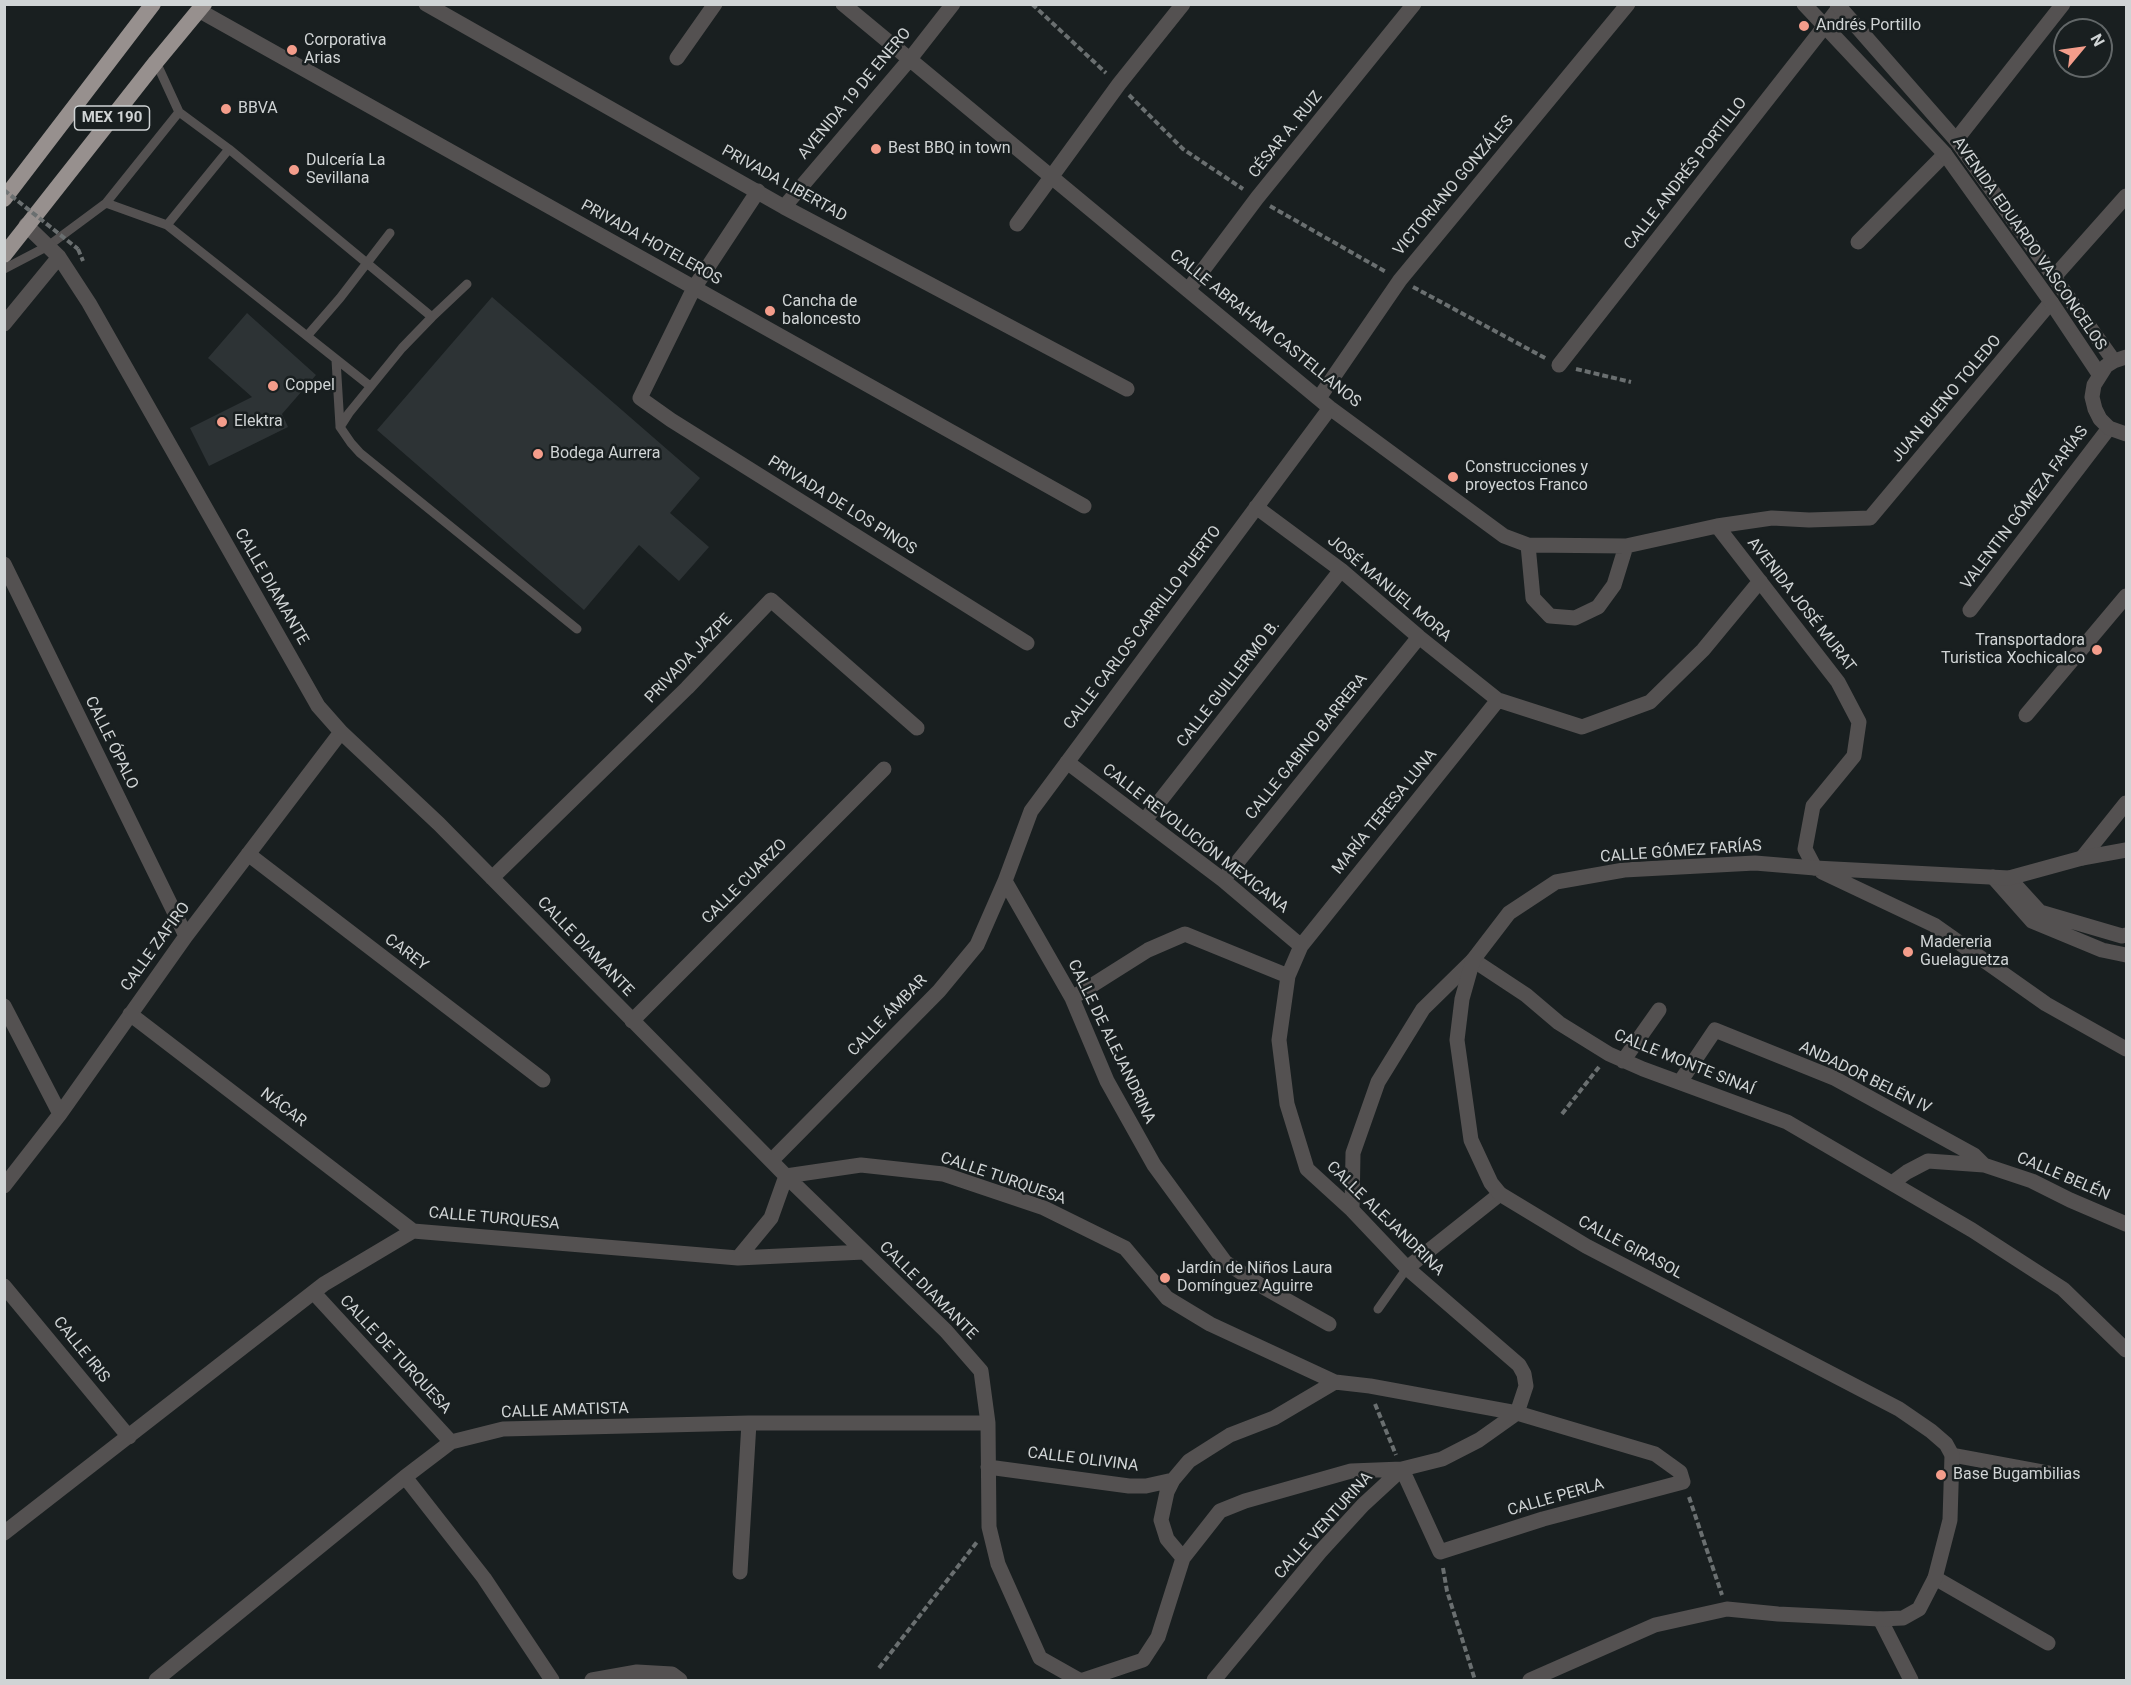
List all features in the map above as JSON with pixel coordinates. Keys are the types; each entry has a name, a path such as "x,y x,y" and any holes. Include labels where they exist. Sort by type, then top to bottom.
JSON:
{"highway":[{"name":"MEX 190","path":"4,199 153,4"},
{"name":"MEX 190","path":"4,255 156,62 202,8"}],"street":[{"name":"PRIVADA LIBERTAD","path":"426,4 784,207 1127,390"},
{"path":"676,58 715,4"},
{"name":"CALLE ABRAHAM CASTELLANOS","path":"843,4 1324,403 1504,536 1528,544 1626,546 1717,526 1772,518 1809,520 1870,518"},
{"name":"AVENIDA 19 DE ENERO","path":"784,207 910,59 953,4"},
{"path":"1017,224 1119,84 1183,4"},
{"name":"CÉSAR A. RUIZ","path":"1188,290 1257,198 1414,4"},
{"name":"VICTORIANO GONZÁLES","path":"1324,403 1400,280 1628,4"},
{"name":"AVENIDA EDUARDO VASCONCELOS","path":"1804,4 1945,154 2051,302 2099,374"},
{"path":"1956,140 2063,4"},
{"name":"AVENIDA EDUARDO VASCONCELOS","path":"1840,6 1956,140 2054,277 2120,359"},
{"name":"CALLE ANDRÉS PORTILLO","path":"1559,365 1840,6"},
{"name":"PRIVADA HOTELEROS","path":"202,8 694,288 1084,506"},
{"path":"1858,242 1945,154"},
{"path":"694,288 758,191"},
{"path":"2054,277 2127,196"},
{"name":"CALLE DIAMANTE","path":"27,225 53,251 89,303 318,706 341,732 439,824 786,1176 946,1331 981,1371 988,1423 989,1527 998,1564 1040,1658 1081,1680 1143,1660 1158,1637 1184,1558 1220,1511 1245,1501 1351,1471 1402,1469"},
{"path":"4,324 53,251"},
{"name":"PRIVADA DE LOS PINOS","path":"694,288 640,398 681,427 1027,643"},
{"name":"JUAN BUENO TOLEDO","path":"1870,518 2051,302"},
{"path":"2120,359 2106,366 2099,374 2092,397 2094,409 2100,419 2109,428 2127,434"},
{"name":"CALLE CARLOS CARRILLO PUERTO","path":"1005,881 1030,811 1256,507 1324,403"},
{"name":"VALENTIN GÓMEZA FARÍAS","path":"1970,610 2109,428"},
{"name":"JOSÉ MANUEL MORA","path":"1256,507 1341,570 1419,637 1498,700"},
{"name":"AVENIDA JOSÉ MURAT","path":"1717,526 1838,682 1859,722 1854,756 1813,806 1805,849 1815,868"},
{"path":"1528,544 1533,598 1550,616 1575,618 1598,608 1614,585 1626,546"},
{"name":"CALLE ÓPALO","path":"4,564 186,936"},
{"name":"CALLE GUILLERMO B.","path":"1145,820 1341,570"},
{"path":"1498,700 1582,727 1650,702 1703,650 1760,581"},
{"path":"2026,715 2127,596"},
{"name":"PRIVADA JAZPE","path":"492,878 687,688 771,600 917,728"},
{"name":"CALLE GABINO BARRERA","path":"1223,880 1419,637"},
{"name":"MARÍA TERESA LUNA","path":"1300,946 1498,700"},
{"name":"CALLE ZAFIRO","path":"4,1186 60,1114 186,936 341,732"},
{"name":"CALLE REVOLUCIÓN MEXICANA","path":"1067,762 1223,880 1300,946"},
{"name":"CALLE CUARZO","path":"632,1021 884,769"},
{"path":"2082,858 2127,803"},
{"name":"CALLE GÓMEZ FARÍAS","path":"1352,1210 1353,1153 1378,1082 1423,1009 1473,960 1509,913 1556,882 1624,870 1755,863 2001,877 2127,850"},
{"name":"CAREY","path":"248,854 543,1080"},
{"path":"1815,868 1934,925 2046,1004 2127,1049"},
{"path":"2001,877 2040,912 2122,936 2127,935"},
{"path":"2001,877 2032,921 2102,951 2127,955"},
{"name":"CALLE DE ALEJANDRINA","path":"1005,881 1072,998 1107,1081 1154,1165 1226,1262 1265,1288 1329,1324"},
{"name":"CALLE ÁMBAR","path":"771,1160 939,991 978,945 1005,881"},
{"path":"1072,998 1148,950 1185,934 1288,976"},
{"name":"CALLE ALEJANDRINA","path":"1300,946 1288,976 1279,1041 1287,1104 1307,1169 1352,1210 1407,1268 1519,1365 1527,1386 1517,1413"},
{"name":"CALLE MONTE SINAÍ","path":"1473,960 1526,995 1559,1023 1609,1054 1787,1122 1972,1230 2063,1289 2127,1350"},
{"name":"CALLE GIRASOL","path":"1473,960 1462,999 1457,1040 1471,1140 1491,1183 1500,1194 1586,1246 1899,1409 1946,1444 1952,1455"},
{"path":"4,1006 60,1114"},
{"path":"1623,1061 1659,1010"},
{"name":"NÁCAR","path":"130,1014 413,1231"},
{"name":"ANDADOR BELÉN IV","path":"1680,1082 1715,1030 1834,1078 1974,1155 1984,1165"},
{"path":"1892,1183 1928,1161 1984,1165"},
{"name":"CALLE TURQUESA","path":"786,1176 861,1165 943,1174 1044,1208 1125,1248 1167,1298 1210,1324 1335,1382 1370,1386 1517,1413 1655,1454 1680,1472 1683,1482"},
{"name":"CALLE BELÉN","path":"1984,1165 2032,1181 2127,1224"},
{"path":"738,1258 771,1218 786,1176"},
{"path":"1407,1268 1500,1194"},
{"name":"CALLE TURQUESA","path":"4,1533 324,1284 413,1231 738,1258 864,1252"},
{"name":"CALLE IRIS","path":"4,1286 129,1437"},
{"name":"CALLE DE TURQUESA","path":"314,1293 451,1442"},
{"path":"1184,1558 1167,1539 1161,1520 1167,1492 1173,1480 1189,1461 1230,1435 1274,1418 1335,1382"},
{"name":"CALLE VENTURINA","path":"1214,1680 1327,1544 1363,1505 1402,1469 1442,1459 1479,1440 1517,1413"},
{"path":"740,1572 749,1423"},
{"name":"CALLE AMATISTA","path":"156,1680 451,1442 503,1429 749,1423 988,1423"},
{"path":"1530,1680 1655,1625 1727,1609 1778,1614 1903,1618 1919,1609 1935,1578 1950,1520 1952,1455 2049,1473"},
{"name":"CALLE OLIVINA","path":"988,1467 1129,1486 1146,1486 1173,1480"},
{"path":"1402,1469 1440,1552"},
{"path":"405,1477 484,1578 552,1680"},
{"name":"CALLE PERLA","path":"1440,1552 1543,1519 1683,1482"},
{"path":"1935,1578 2048,1643"},
{"path":"1880,1619 1911,1680"},
{"path":"592,1680 637,1672 672,1674 680,1680"}],"lane":[{"path":"156,62 179,112 229,149 432,317"},
{"path":"4,269 53,251 106,203 179,112"},
{"path":"167,225 229,149"},
{"path":"106,203 167,225 370,386"},
{"path":"307,336 390,233"},
{"path":"340,427 402,348 467,284"},
{"path":"336,360 340,427 360,453 577,629"},
{"path":"1378,1309 1407,1268"}],"path":[{"path":"1032,4 1119,84 1183,149 1257,198 1400,280 1559,365 1631,382"},
{"path":"4,190 78,249"},
{"path":"1562,1114 1609,1054"},
{"path":"1370,1386 1376,1407 1402,1469"},
{"path":"1683,1482 1727,1609"},
{"path":"879,1668 989,1527"},
{"path":"1440,1552 1447,1591 1475,1680"}],"building":[{"name":"Bodega Aurrera","path":"492,297 700,478 670,513 709,547 679,581 639,545 584,610 377,430"},
{"name":"Coppel","path":"247,313 316,375 282,414 288,427 209,466 190,428 252,397 208,358"}],"place":[{"name":"Andrés Portillo","path":"1804,26"},
{"name":"Corporativa Arias","path":"292,50"},
{"name":"BBVA","path":"226,109"},
{"name":"Best BBQ in town","path":"876,149"},
{"name":"Dulcería La Sevillana","path":"294,170"},
{"name":"Cancha de baloncesto","path":"770,311"},
{"name":"Coppel","path":"273,386"},
{"name":"Elektra","path":"222,422"},
{"name":"Bodega Aurrera","path":"538,454"},
{"name":"Construcciones y proyectos Franco","path":"1453,477"},
{"name":"Transportadora Turistica Xochicalco","path":"2097,650"},
{"name":"Madereria Guelaguetza","path":"1908,952"},
{"name":"Jardín de Niños Laura Domínguez Aguirre","path":"1165,1278"},
{"name":"Base Bugambilias","path":"1941,1475"}]}
